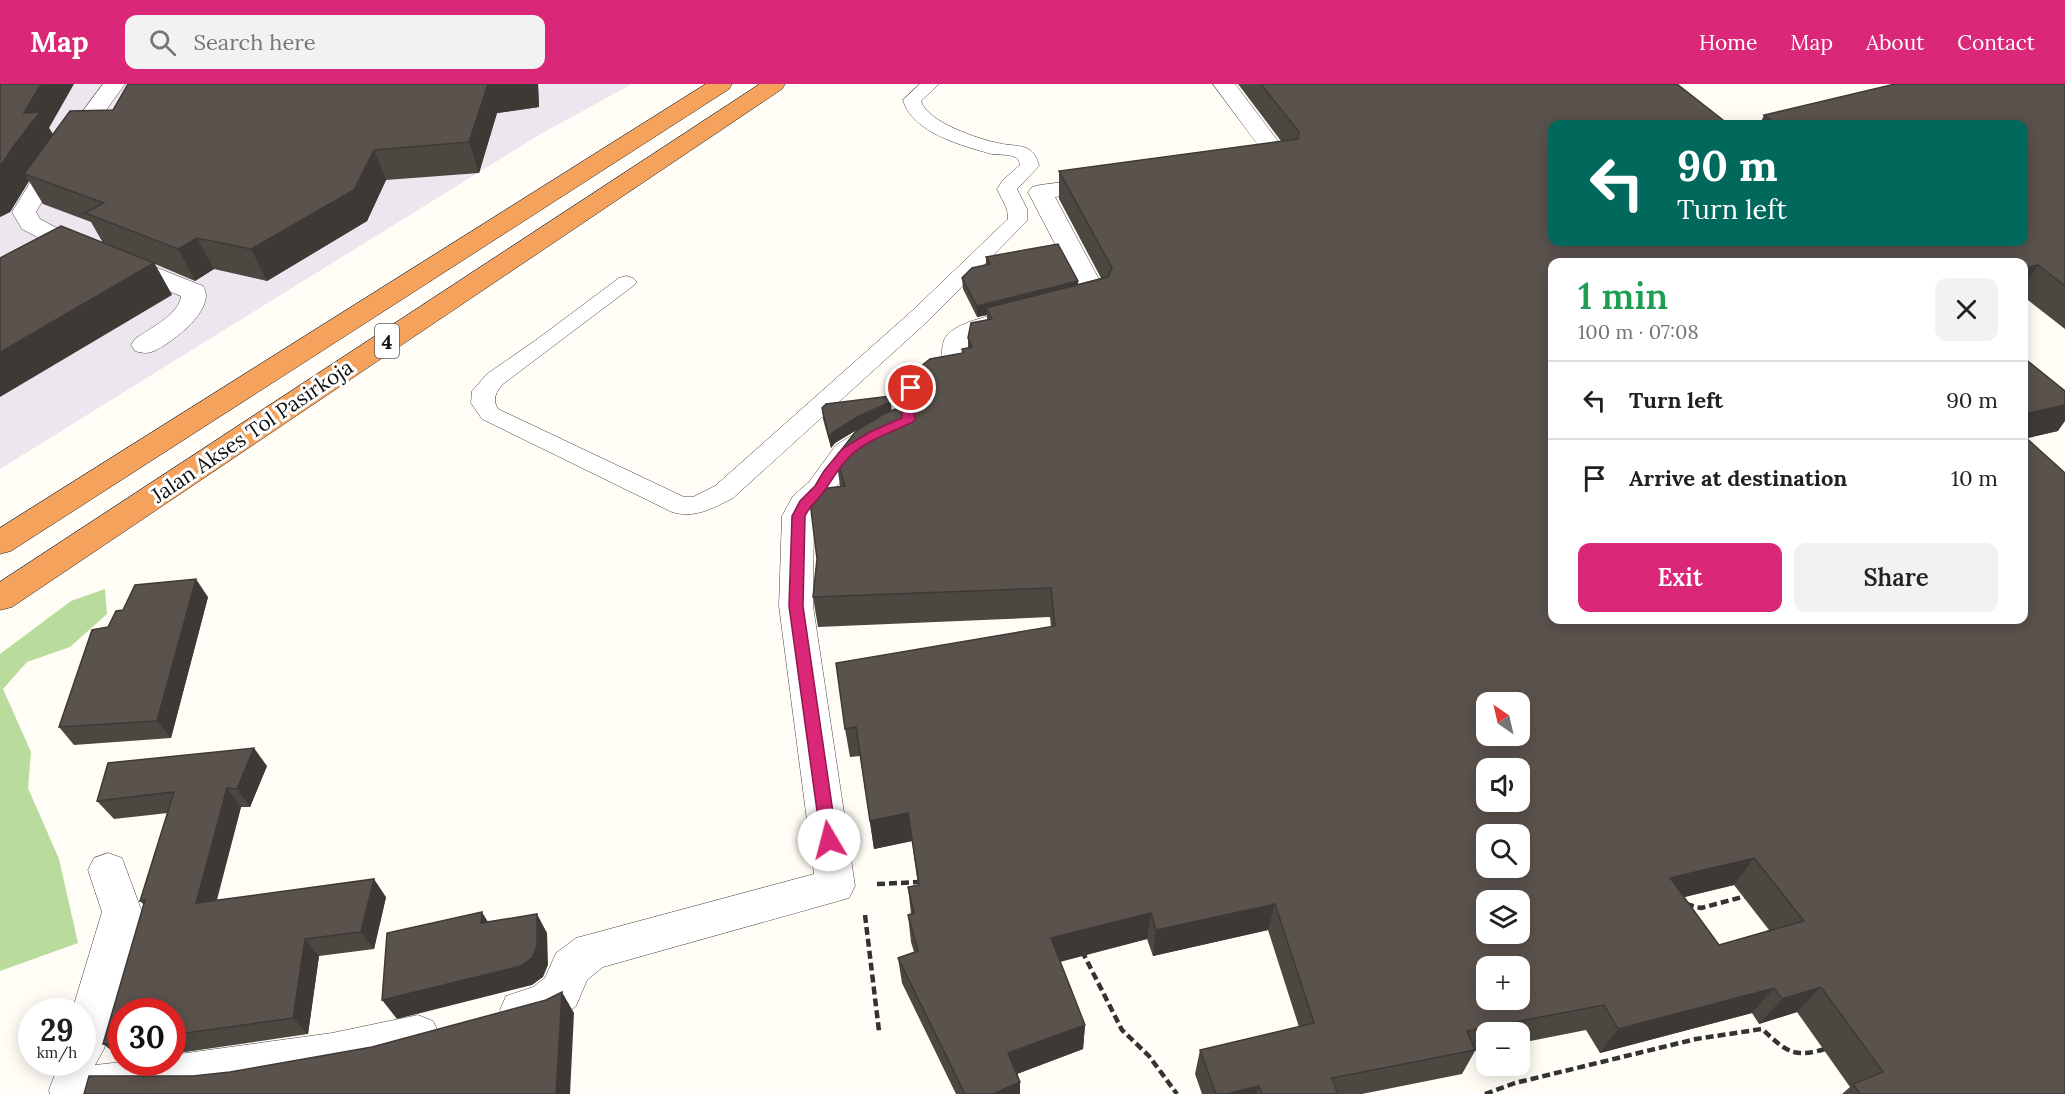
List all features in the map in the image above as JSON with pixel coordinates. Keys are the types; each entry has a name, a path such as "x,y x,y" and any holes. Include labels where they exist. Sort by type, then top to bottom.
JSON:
{"highway":[{"name":"Jalan Akses Tol Pasirkoja","path":"0,543 721,84"},
{"name":"Jalan Akses Tol Pasirkoja","path":"0,598 774,84"}],"street":[{"path":"114,84 41,183 24,212 31,224 48,233 194,292 194,305 183,317 145,345"},
{"path":"1224,84 1281,161 1234,167"},
{"path":"488,1018 543,1005 561,993 572,967 591,951 848,885 796,606 798,516 804,504 820,489 847,452 874,435 909,420 907,391 929,375 954,364 958,340 967,333 981,326 1096,298 1040,192 1139,179"},
{"path":"96,1001 122,912 108,870"},
{"path":"73,1082 251,1068 389,1044 444,1029"}],"lane":[{"path":"626,282 544,345 495,379 484,391 483,403 490,414 681,506 697,505 724,492 921,315 1017,221 1018,210 1007,189 1030,166 1026,157 1021,153 972,141 927,121 915,112 912,100 930,84"}],"path":[{"path":"879,1031 848,885 930,881"},
{"path":"1679,903 1701,908 1758,893"},
{"path":"1079,946 1122,1029 1149,1056 1177,1094"},
{"path":"1485,1094 1515,1083 1696,1039 1762,1029 1790,1054 1807,1055 1839,1044"}],"shaded area":[{"path":"0,84 632,84 539,135 0,469"}],"green space":[{"path":"105,589 107,614 70,647 27,662 3,689 31,752 28,788 59,859 78,943 0,971 0,654 71,601"}],"building":[{"path":"0,84 41,84 24,113 40,112 0,167"},
{"path":"128,84 488,84 469,142 374,150 354,190 251,249 197,238 178,249 85,213 104,203 24,174 70,111 113,110"},
{"path":"1261,84 1677,84 1723,120 1548,120 1548,246 2028,246 2028,120 1771,120 1764,115 1895,84 2065,84 2065,286 2038,265 2028,267 2028,258 1548,258 1548,624 2028,624 2028,440 2065,473 2065,1094 1860,1094 1853,1084 1883,1072 1821,987 1782,999 1774,988 1618,1029 1604,1005 1514,1022 1476,1022 1476,1029 1467,1031 1475,1050 1332,1078 1338,1094 1262,1094 1259,1086 1227,1094 1216,1094 1200,1050 1314,1023 1275,904 1156,930 1151,913 1051,938 1085,1025 1008,1053 1020,1082 993,1094 965,1094 898,958 918,951 908,915 914,913 908,887 919,885 908,813 870,821 856,727 845,729 836,663 1055,626 1051,588 813,597 817,559 811,490 845,486 836,457 856,431 882,415 919,399 924,391 921,366 930,359 963,353 962,349 972,347 968,338 971,323 992,319 986,308 1108,277 1112,268 1059,171 1298,139 1299,132","holes":["1754,858 1804,921 1719,945 1670,878"]},
{"path":"61,226 154,263 0,352 0,258"},
{"path":"1058,244 1078,281 977,306 962,278 972,268 990,264 986,257"},
{"path":"2028,361 2065,391 2065,405 2028,413"},
{"path":"890,396 891,402 861,415 833,432 829,437 822,408 826,404"},
{"path":"196,579 157,721 59,727 92,630 108,627 116,611 123,610 135,585"},
{"path":"254,748 237,789 227,788 196,903 374,879 361,932 305,939 293,1018 186,1033 186,998 116,998 145,900 140,901 174,792 97,801 108,763"},
{"path":"482,912 481,923 537,914 537,946 532,958 521,966 382,1000 387,933"},
{"path":"562,992 556,1094 84,1094 89,1076 193,1076 230,1072 372,1047 546,1000"},
{"path":"108,1027 108,1044 103,1044"}],"route":[{"path":"829,840 796,606 798,516 804,504 820,489 847,452 874,435 909,420 906,394 911,388"}]}
